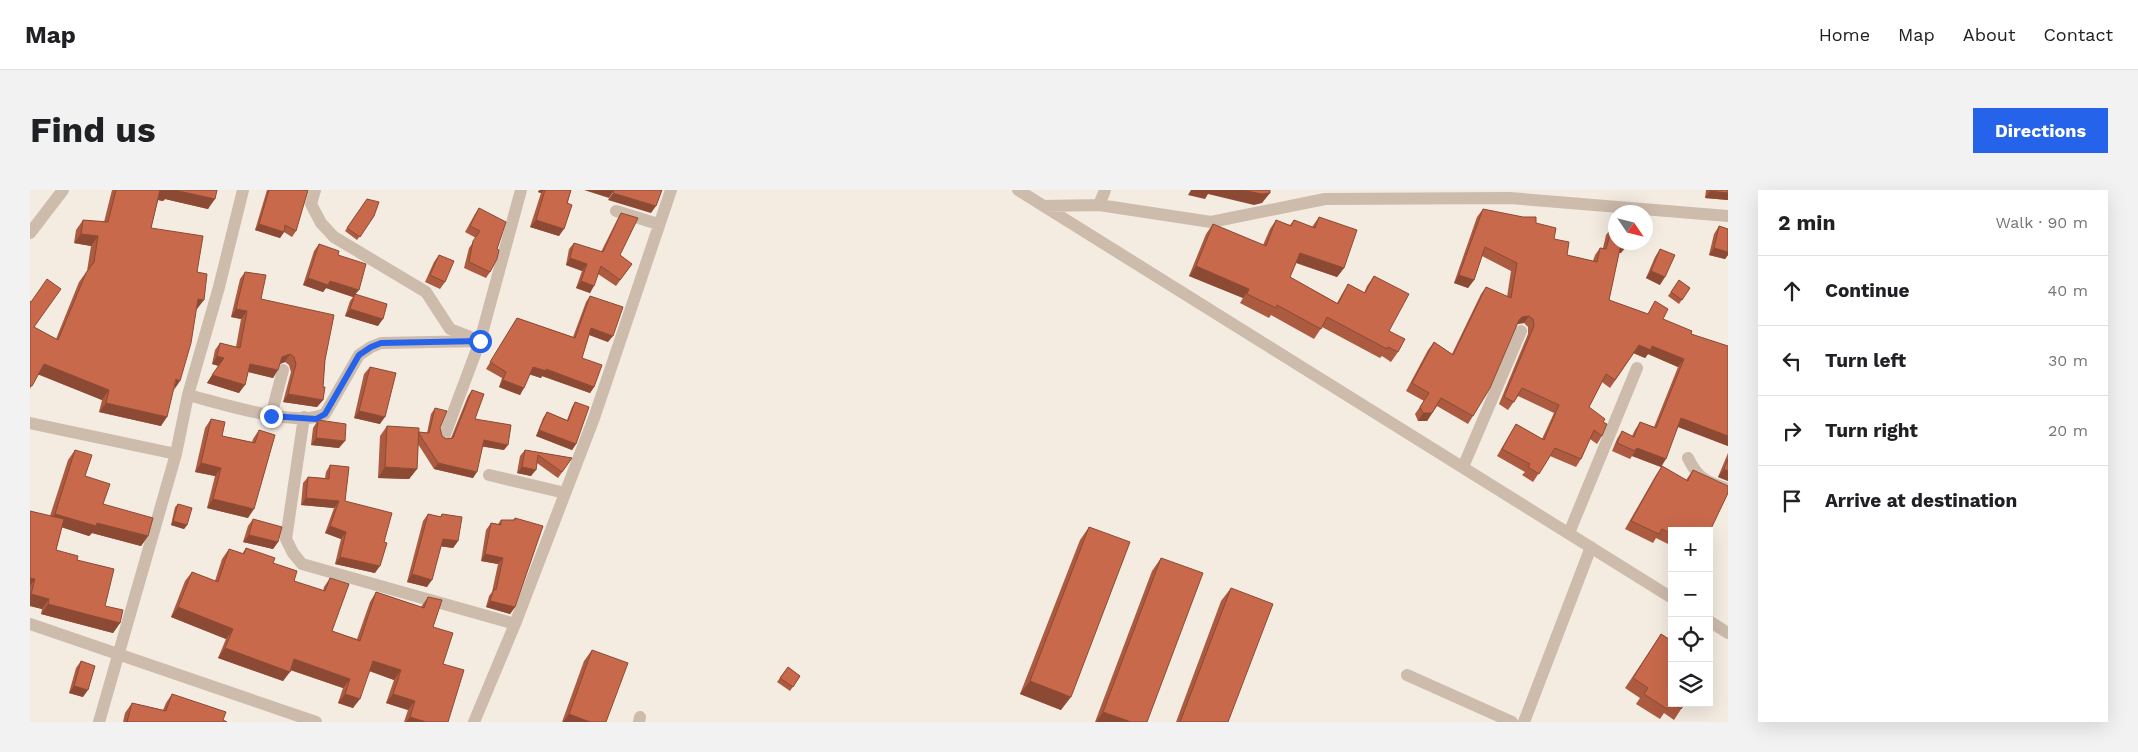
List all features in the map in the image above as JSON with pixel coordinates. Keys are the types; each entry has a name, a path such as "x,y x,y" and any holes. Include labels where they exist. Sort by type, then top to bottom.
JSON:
{"street":[{"path":"30,233 62,190"},
{"path":"99,722 176,454 188,395 219,287 243,190"},
{"path":"315,190 311,204 321,223 334,238 426,292 450,329 480,341"},
{"path":"444,437 480,341 521,190"},
{"path":"474,722 515,624 565,493 628,319 658,224 671,190"},
{"path":"1018,190 1668,595"},
{"path":"1099,205 1105,190"},
{"path":"1043,206 1099,205 1212,222 1327,194 1455,194 1728,216"},
{"path":"616,211 658,224"},
{"path":"1463,467 1521,331"},
{"path":"188,395 271,416 316,419 325,414 359,355 371,347 381,343 480,341"},
{"path":"1569,533 1637,368"},
{"path":"271,416 283,370"},
{"path":"304,417 286,540 292,553 302,564 515,624"},
{"path":"30,423 176,454"},
{"path":"1688,458 1695,472 1707,482 1728,489"},
{"path":"489,476 565,493"},
{"path":"1524,722 1591,547"},
{"path":"30,624 316,722"},
{"path":"1713,624 1728,633"},
{"path":"1407,675 1512,722"}],"building":[{"path":"116,190 160,190 151,228 203,236 197,272 207,274 204,300 198,299 191,343 180,381 176,379 167,417 106,403 109,390 44,364 32,386 30,385 30,301 47,279 61,289 34,327 58,340 86,273 94,262 98,236 81,234 83,220 108,222"},
{"path":"174,190 217,190 215,199"},
{"path":"269,190 308,190 296,231 285,225 284,232 259,224"},
{"path":"545,190 571,190 567,203 572,205 564,229 536,220"},
{"path":"611,190 662,190 656,206 613,193 614,191"},
{"path":"1242,190 1270,190 1270,193 1262,194"},
{"path":"1728,190 1728,193 1710,191"},
{"path":"367,199 379,202 374,216 360,237 347,228"},
{"path":"479,208 506,222 497,249 499,250 497,259 490,272 469,262 473,241 480,231 470,226"},
{"path":"1483,209 1523,217 1536,217 1536,223 1556,228 1554,239 1569,242 1567,255 1597,262 1600,248 1606,249 1608,242 1608,250 1620,250 1609,300 1648,314 1655,301 1668,309 1663,319 1692,331 1691,334 1728,346 1728,436 1681,418 1666,459 1637,448 1635,451 1617,443 1622,431 1634,437 1640,422 1656,428 1684,359 1652,346 1651,350 1639,345 1615,380 1606,374 1589,407 1605,419 1603,422 1607,424 1602,436 1594,430 1581,459 1555,448 1539,474 1528,467 1530,464 1502,449 1516,424 1544,440 1559,405 1522,388 1514,402 1504,397 1534,326 1533,319 1529,316 1522,317 1519,320 1490,388 1473,416 1441,398 1432,413 1423,413 1420,407 1429,393 1412,383 1434,342 1453,355 1486,287 1511,298 1517,263 1485,247 1474,280 1459,275"},
{"path":"621,213 638,218 620,255 632,264 620,280 601,266 594,286 581,281 587,264 570,258 574,243 603,252"},
{"path":"1319,217 1357,230 1344,268 1300,253 1290,277 1338,304 1348,284 1365,293 1374,276 1409,294 1389,331 1405,339 1398,352 1388,347 1387,349 1327,317 1321,329 1277,305 1276,308 1247,294 1249,289 1196,266 1213,224 1266,246 1276,220 1291,226 1294,220 1315,228"},
{"path":"1719,226 1728,229 1728,252 1714,248"},
{"path":"319,244 339,251 338,255 366,264 359,290 330,281 328,285 308,278"},
{"path":"1660,249 1675,255 1665,277 1651,271"},
{"path":"439,255 454,261 445,282 430,275"},
{"path":"245,272 266,275 261,299 334,315 325,360 323,400 288,394 296,364 294,357 290,354 282,357 278,370 250,364 245,385 212,375 224,358 217,356 220,343 240,348 247,311 236,309"},
{"path":"1679,280 1690,288 1682,300 1671,292"},
{"path":"355,294 387,304 383,319 350,309"},
{"path":"590,296 623,307 613,336 591,328 582,358 602,365 594,387 546,369 546,371 533,367 524,388 503,380 506,372 490,362 517,318 575,338"},
{"path":"370,367 396,373 385,417 359,411"},
{"path":"472,390 484,394 475,419 511,425 508,445 484,440 477,472 438,463 418,432 429,433 435,408 447,411 440,428 442,436 446,439 453,438"},
{"path":"575,402 589,407 576,444 539,430 547,412 568,421"},
{"path":"211,419 225,422 222,436 255,443 259,430 275,435 254,509 213,499 221,468 201,463"},
{"path":"318,420 346,424 345,441 316,438"},
{"path":"387,426 419,428 417,469 385,467"},
{"path":"75,450 92,455 85,476 110,484 103,504 153,518 148,536 97,523 96,526 55,514"},
{"path":"525,450 572,458 562,472 538,455 536,470 522,467"},
{"path":"1728,459 1728,471 1724,469"},
{"path":"330,465 349,467 345,501 392,513 384,542 387,543 380,566 340,557 346,532 330,526 339,501 306,498 308,477 329,479"},
{"path":"1662,466 1688,481 1693,470 1728,486 1728,493 1712,527 1668,527 1668,532 1662,529 1659,534 1631,521"},
{"path":"178,504 192,508 187,525 173,521"},
{"path":"30,511 64,519 56,550 78,556 77,560 114,569 105,606 123,610 120,623 48,604 49,599 31,594 35,579 30,578"},
{"path":"428,514 441,517 442,514 462,517 458,541 443,539 432,580 412,574"},
{"path":"515,518 543,526 515,607 490,601 494,589 496,590 503,558 485,554 491,523 501,525 501,520 515,520"},
{"path":"253,519 282,527 278,542 249,535"},
{"path":"1089,527 1130,542 1071,697 1030,681"},
{"path":"246,548 275,558 273,563 297,571 294,581 325,591 330,578 349,584 332,631 360,641 376,592 424,608 428,597 442,600 433,627 453,633 443,664 464,670 448,722 426,722 410,717 415,701 393,694 401,670 373,661 360,699 345,694 350,679 294,659 290,672 225,648 233,629 178,607 192,572 218,582 229,549 244,554"},
{"path":"1161,558 1203,573 1147,722 1131,722 1103,712"},
{"path":"1231,588 1273,604 1228,722 1180,722"},
{"path":"1661,634 1668,638 1667,709 1644,694 1648,688 1633,678"},
{"path":"592,650 628,663 606,722 590,722 569,714"},
{"path":"81,661 95,666 88,690 74,686"},
{"path":"788,667 800,676 793,687 780,678"},
{"path":"172,694 226,712 223,720 227,722 127,722 132,703 166,711"}],"route":[{"path":"271,416 316,419 325,414 359,355 381,343 480,341"}]}
